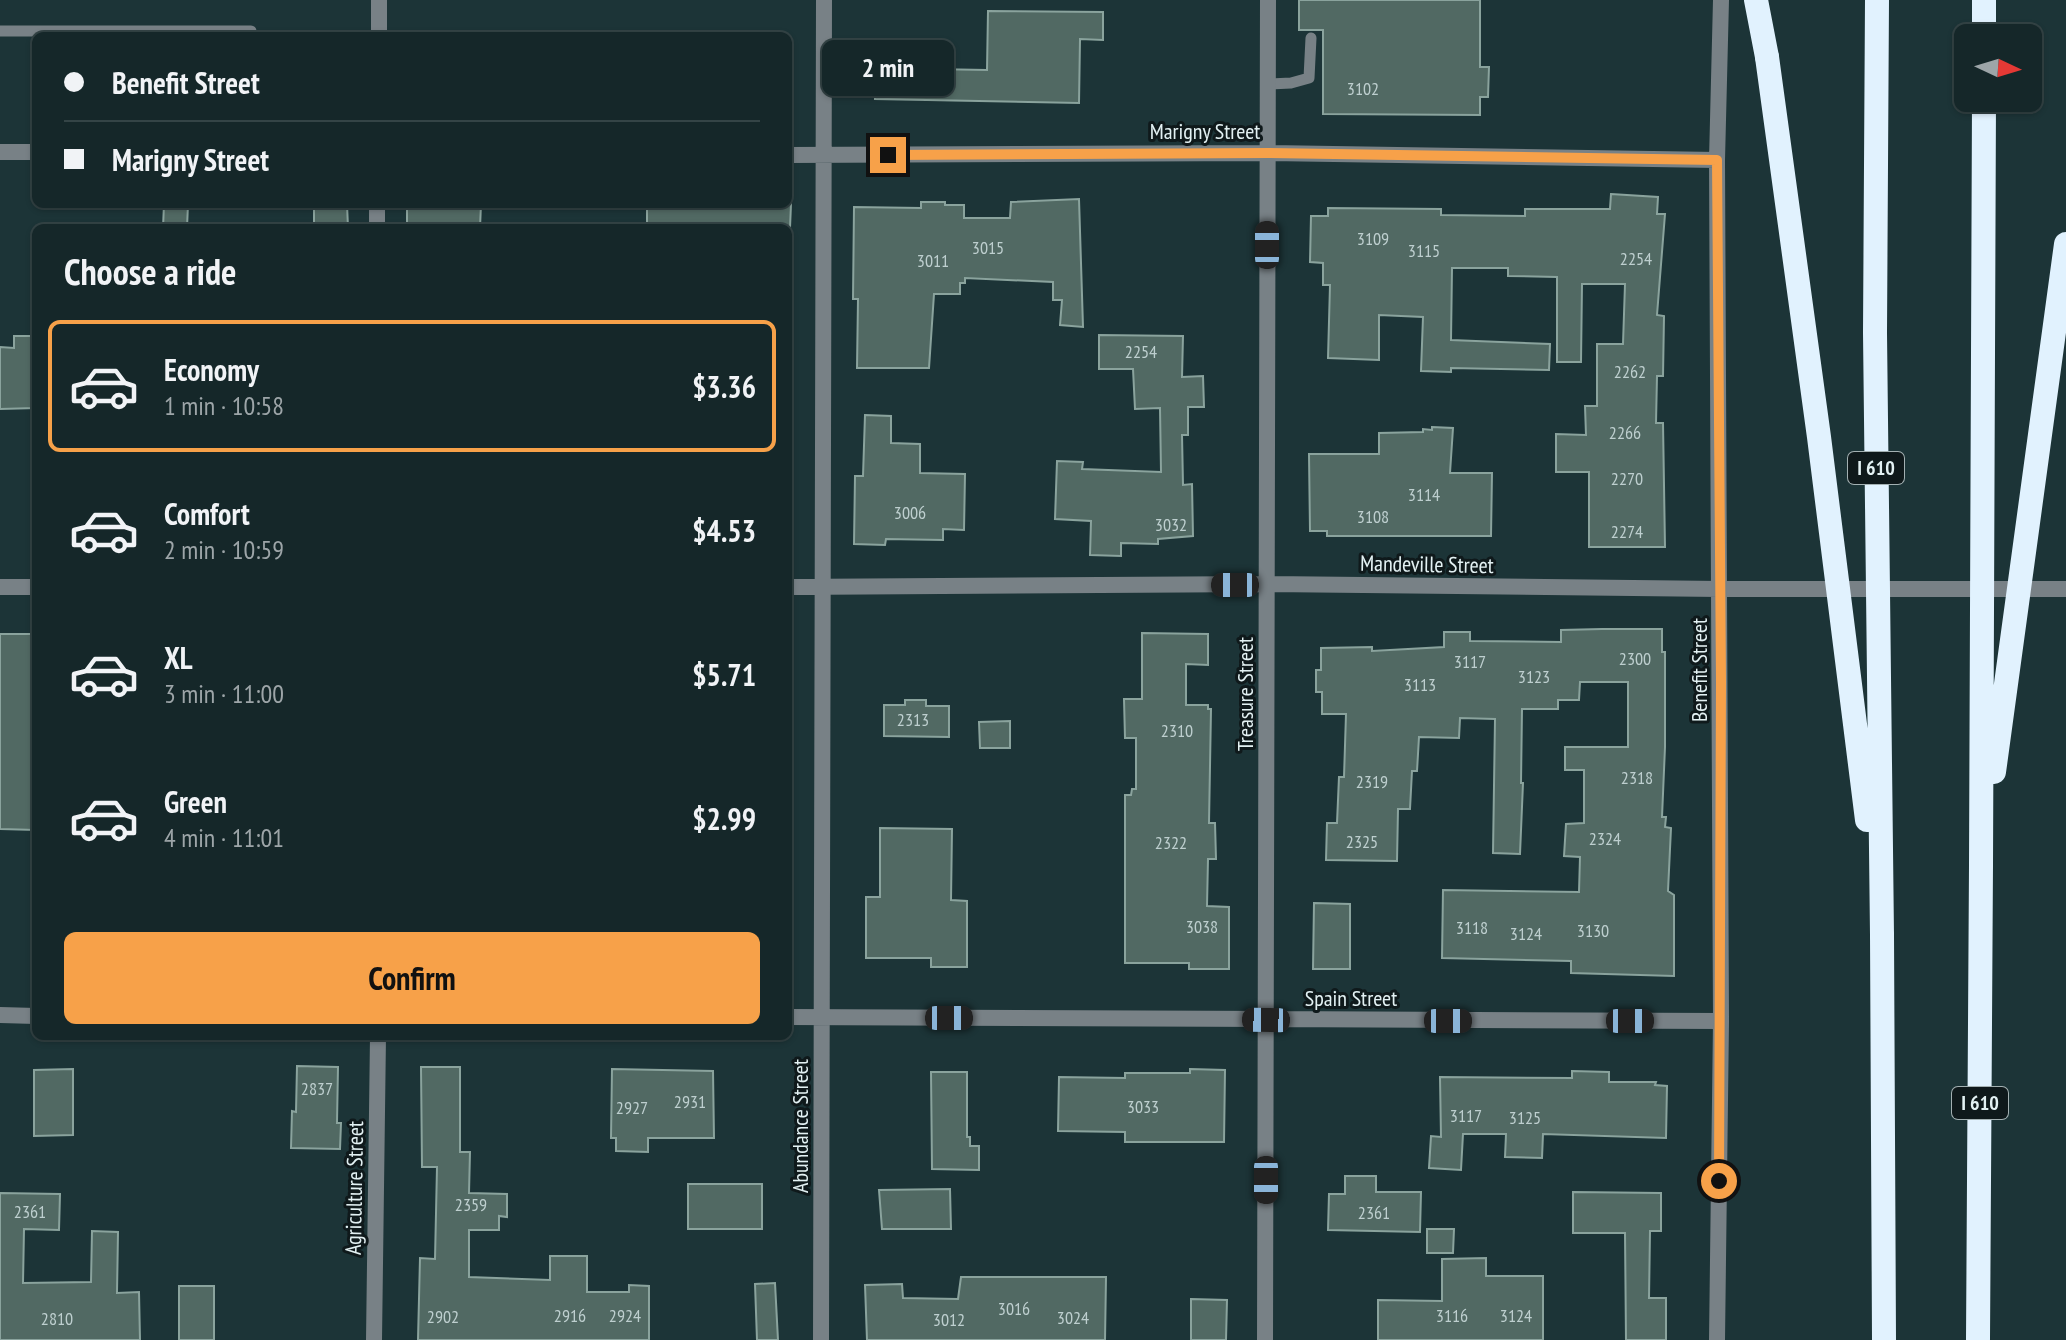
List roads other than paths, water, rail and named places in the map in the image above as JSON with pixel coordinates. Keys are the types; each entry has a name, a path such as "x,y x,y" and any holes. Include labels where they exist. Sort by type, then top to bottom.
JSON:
{"highway":[{"path":"1756,0 1767,57 1819,437 1882,935"},
{"name":"I 610","path":"1877,0 1875,333 1884,1340"},
{"path":"1984,0 1984,24"},
{"name":"I 610","path":"1978,1340 1984,112"},
{"path":"1981,865 2066,244"}],"street":[{"path":"379,0 379,32"},
{"name":"Abundance Street","path":"821,1340 824,0"},
{"name":"Treasure Street","path":"1265,1340 1268,0"},
{"name":"Benefit Street","path":"1717,1340 1721,1021 1717,160 1721,0"},
{"path":"0,152 32,152"},
{"name":"Marigny Street","path":"792,155 1268,153 1717,160"},
{"name":"Mandeville Street","path":"792,587 1267,584 2066,589"},
{"path":"0,587 32,587"},
{"path":"0,1015 32,1016"},
{"name":"Spain Street","path":"792,1017 1721,1021"},
{"name":"Agriculture Street","path":"374,1340 378,1040"}],"lane":[{"path":"0,31 251,31"},
{"path":"1268,84 1309,78 1311,38"}]}
